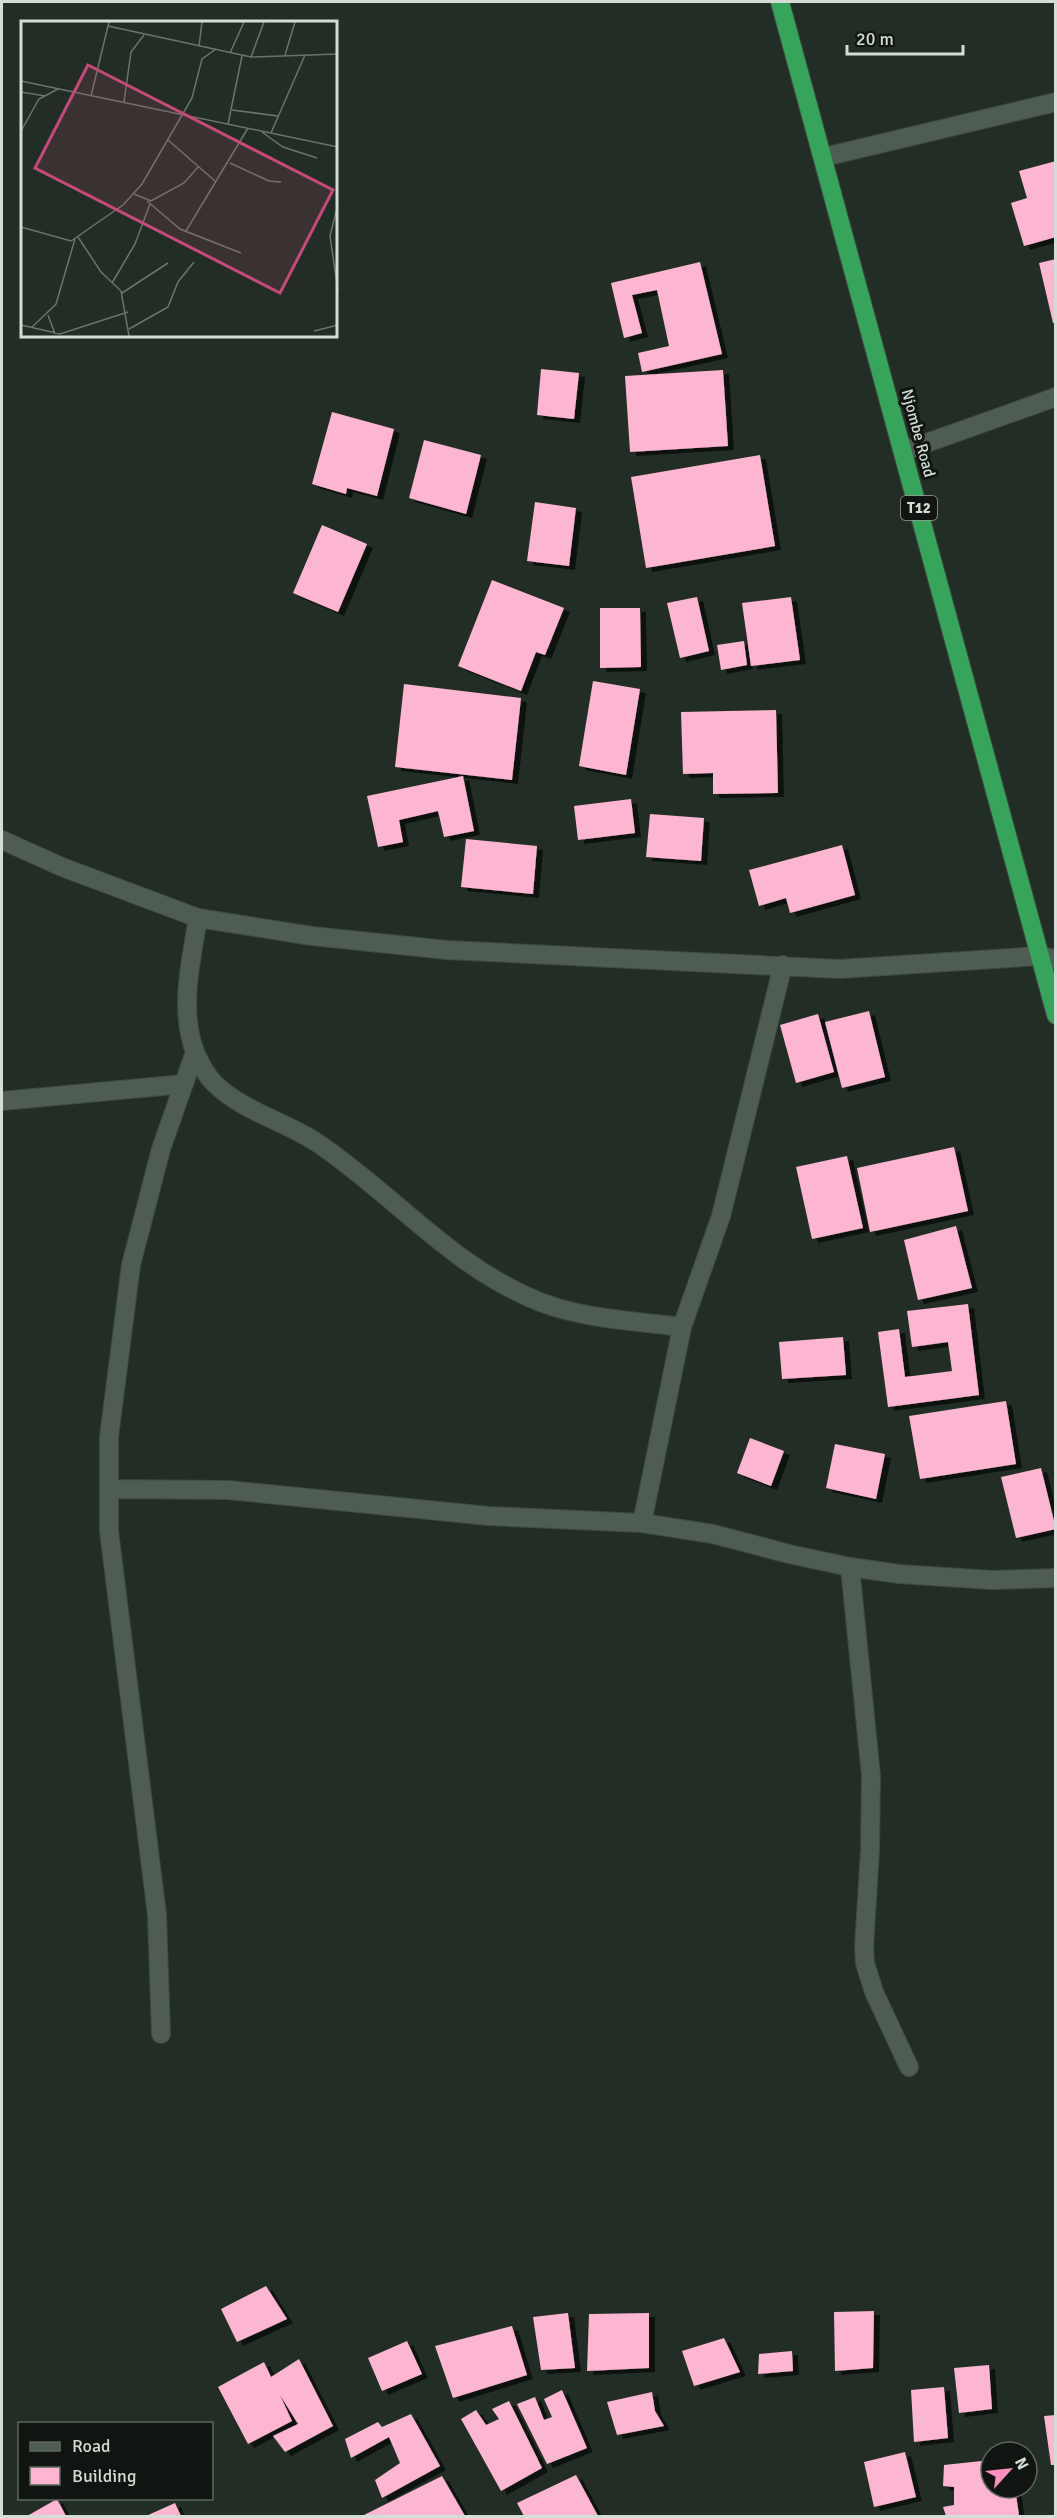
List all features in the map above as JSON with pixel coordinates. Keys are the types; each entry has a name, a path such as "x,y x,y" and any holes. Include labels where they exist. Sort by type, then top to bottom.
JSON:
{"highway":[{"name":"Njombe Road","path":"780,2 904,451 1048,958 1056,1015"}],"street":[{"path":"824,157 1056,102"},
{"path":"904,451 1056,397"},
{"path":"2,840 62,867 198,918 312,936 447,950 839,969 1048,958"},
{"path":"198,918 189,970 186,1011 195,1052 213,1082 235,1099 315,1142 461,1260 494,1280 541,1302 589,1315 682,1327"},
{"path":"642,1523 682,1327 721,1216 783,965"},
{"path":"161,2034 157,1915 109,1531 109,1437 131,1265 161,1149 195,1052"},
{"path":"2,1101 184,1084"},
{"path":"110,1489 228,1490 489,1516 642,1523 713,1534 850,1567 899,1574 991,1580 1056,1578"},
{"path":"850,1567 871,1776 865,1963 874,1992 909,2067"}],"building":[{"path":"1056,161 1056,237 1024,246 1011,203 1027,198 1019,171"},
{"path":"1056,259 1056,323 1053,323 1039,263"},
{"path":"700,262 722,354 642,372 638,353 669,346 657,290 632,295 642,333 624,338 611,283"},
{"path":"541,369 579,373 574,419 537,415"},
{"path":"723,370 728,446 630,452 625,376"},
{"path":"332,412 394,429 377,496 347,488 346,494 312,484"},
{"path":"424,440 481,455 466,514 409,498"},
{"path":"760,455 775,546 646,568 631,477"},
{"path":"535,502 576,508 569,566 527,561"},
{"path":"322,525 367,544 338,612 293,593"},
{"path":"492,580 564,608 545,655 536,652 521,691 458,666"},
{"path":"697,597 709,651 680,658 667,603"},
{"path":"791,597 800,660 751,666 742,603"},
{"path":"600,608 640,608 641,667 600,668"},
{"path":"744,641 747,665 721,670 717,645"},
{"path":"593,681 640,689 626,775 579,766"},
{"path":"404,684 521,698 512,780 395,767"},
{"path":"776,710 778,793 713,794 713,773 683,774 681,712"},
{"path":"463,776 474,831 444,837 438,811 399,820 403,842 378,847 367,796"},
{"path":"631,799 635,833 578,840 574,806"},
{"path":"650,814 704,818 701,861 646,857"},
{"path":"466,839 537,846 533,894 461,887"},
{"path":"842,845 855,895 790,913 786,898 759,906 749,870"},
{"path":"869,1011 885,1077 842,1088 825,1022"},
{"path":"818,1014 834,1072 796,1083 780,1025"},
{"path":"954,1147 968,1211 870,1232 857,1168"},
{"path":"847,1156 863,1228 812,1239 796,1167"},
{"path":"956,1226 972,1288 918,1300 904,1240"},
{"path":"968,1304 979,1395 888,1407 878,1332 899,1329 905,1377 952,1371 948,1342 912,1347 907,1311"},
{"path":"843,1337 846,1375 782,1379 779,1342"},
{"path":"1006,1401 1016,1464 920,1479 909,1416"},
{"path":"750,1438 784,1451 771,1486 737,1473"},
{"path":"835,1444 885,1454 876,1499 826,1488"},
{"path":"1041,1468 1056,1529 1016,1538 1001,1477"},
{"path":"266,2286 287,2319 237,2342 221,2309"},
{"path":"874,2311 873,2368 835,2371 834,2312"},
{"path":"568,2313 575,2368 541,2370 533,2317"},
{"path":"649,2313 649,2368 587,2371 589,2314"},
{"path":"512,2326 527,2375 453,2398 435,2346"},
{"path":"724,2338 740,2372 694,2386 682,2351"},
{"path":"407,2341 422,2374 382,2391 368,2358"},
{"path":"792,2351 793,2371 758,2374 759,2354"},
{"path":"299,2359 333,2426 285,2452 273,2436 298,2424 280,2395 292,2421 248,2444 218,2387 264,2362 271,2377"},
{"path":"989,2365 992,2409 959,2413 954,2368"},
{"path":"944,2387 948,2438 914,2442 911,2390"},
{"path":"562,2390 587,2448 547,2464 517,2404 535,2397 544,2420 552,2417 544,2399"},
{"path":"652,2392 655,2411 664,2426 617,2435 607,2402"},
{"path":"509,2401 542,2468 501,2491 461,2419 476,2410 486,2425 499,2419 492,2409"},
{"path":"411,2414 440,2466 382,2498 375,2480 400,2463 389,2437 351,2458 345,2439 378,2422 382,2427"},
{"path":"1056,2415 1056,2465 1051,2465 1044,2416"},
{"path":"905,2452 916,2497 874,2507 864,2462"},
{"path":"979,2461 979,2500 1017,2500 1019,2515 946,2516 943,2507 954,2505 954,2487 943,2486 944,2465"},
{"path":"576,2475 598,2516 524,2516 517,2503"},
{"path":"442,2476 465,2516 362,2516"},
{"path":"58,2500 66,2516 27,2516"},
{"path":"175,2503 181,2516 146,2516"}]}
